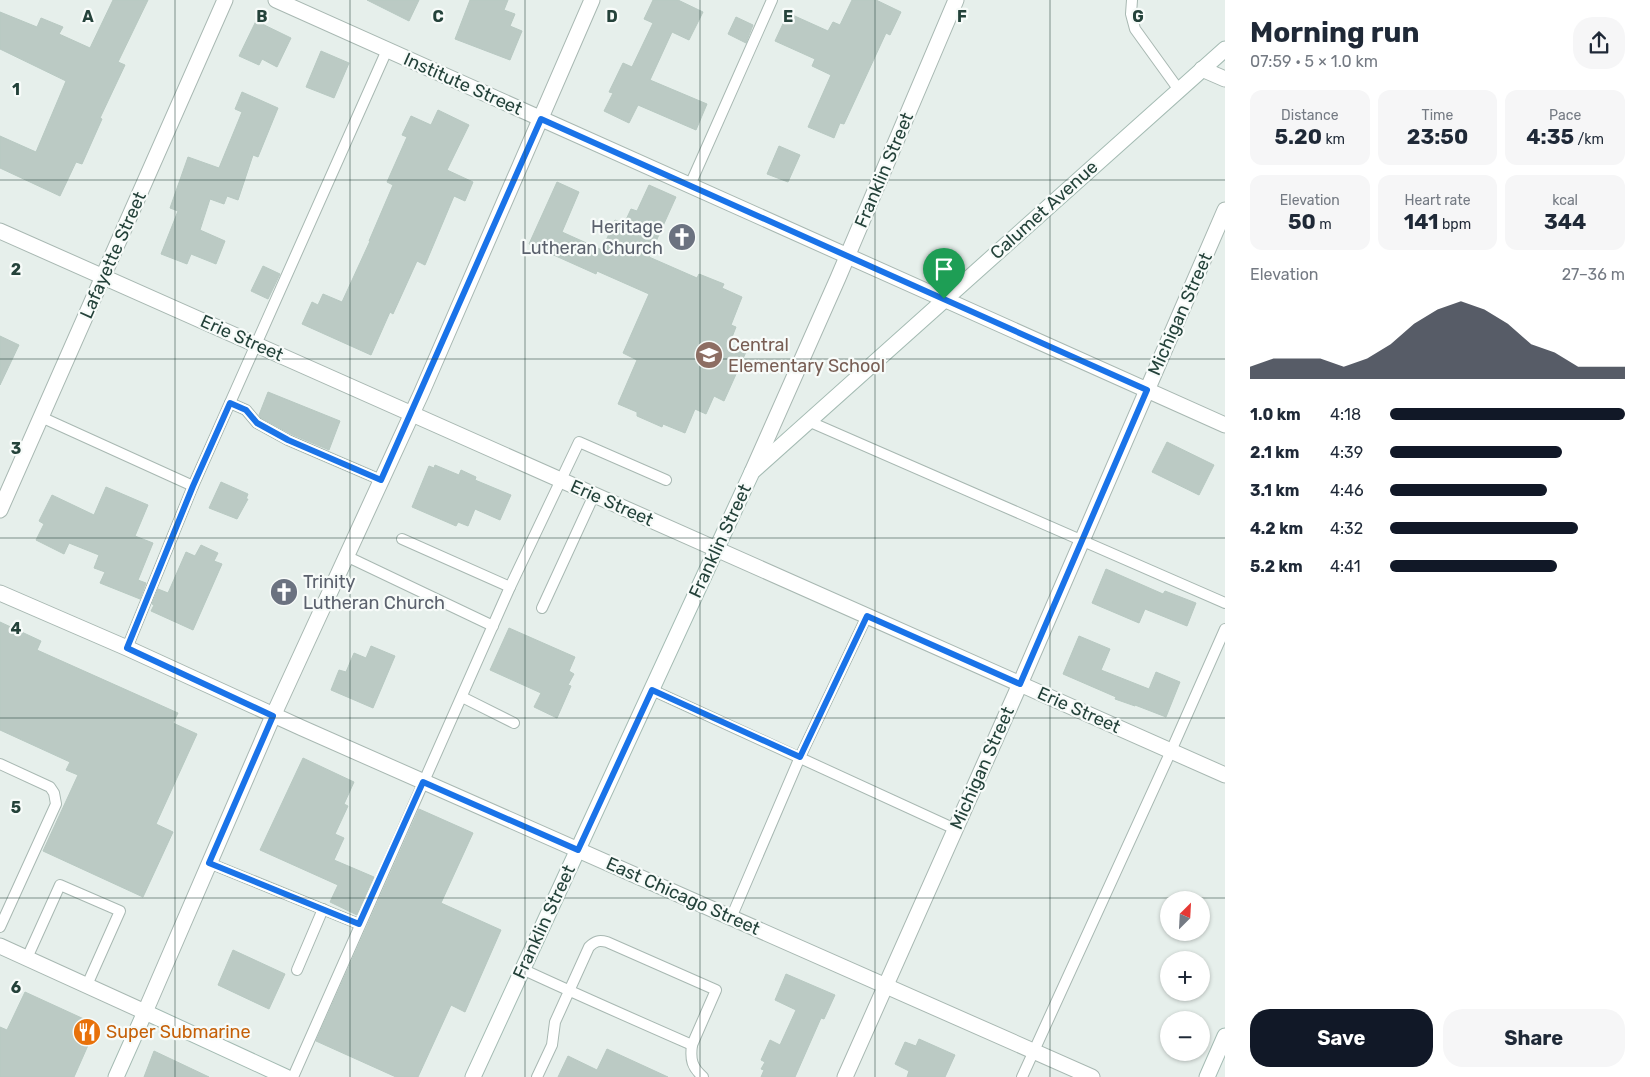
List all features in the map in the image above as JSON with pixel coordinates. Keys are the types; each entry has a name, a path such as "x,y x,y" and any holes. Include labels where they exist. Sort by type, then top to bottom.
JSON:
{"street":[{"name":"Lafayette Street","path":"0,510 225,0"},
{"name":"Institute Street","path":"276,0 1225,425"},
{"path":"116,1077 273,716 412,414 592,0"},
{"name":"Franklin Street","path":"473,1077 752,472 847,256 956,0"},
{"name":"Calumet Avenue","path":"752,472 1225,49"},
{"path":"1202,69 1225,79"},
{"name":"Michigan Street","path":"845,1077 1020,684 1225,210"},
{"name":"Erie Street","path":"0,231 1225,775"},
{"name":"East Chicago Street","path":"0,593 127,648 273,716 1092,1077"},
{"path":"0,946 286,1077"},
{"path":"1207,1077 1225,1036"}],"lane":[{"path":"690,185 772,0"},
{"path":"1132,0 1131,14 1136,29 1179,90"},
{"path":"127,648 193,486 387,50"},
{"path":"230,403 246,410 257,423 288,440 381,480"},
{"path":"41,417 193,486"},
{"path":"808,420 1225,602"},
{"path":"292,1077 510,587 578,442 666,480"},
{"path":"542,608 594,494"},
{"path":"402,539 510,587"},
{"path":"346,556 493,626"},
{"path":"731,918 800,757 867,616"},
{"path":"1022,1077 1225,628"},
{"path":"652,690 955,828"},
{"path":"462,697 514,722"},
{"path":"0,764 50,787 54,792 56,804 0,927"},
{"path":"209,863 359,924"},
{"path":"27,958 60,885 120,911 87,985"},
{"path":"298,970 323,909"},
{"path":"537,1077 552,1045 555,1022 569,990 589,947 598,940 607,942 716,990 692,1045 690,1058 692,1064 703,1077"},
{"path":"522,969 692,1045"}],"building":[{"path":"113,0 148,0 118,62 125,65 100,118 102,119 82,164 76,162 60,196 0,168 0,136 36,152 66,81 0,49 0,12 37,27 41,18 63,27 59,34 90,48"},
{"path":"367,0 419,0 409,21"},
{"path":"470,0 508,0 504,10 515,14 510,26 522,31 510,60 455,39"},
{"path":"653,0 678,0 703,12 689,40 672,32 650,80 707,104 696,130 638,105 629,123 604,111 613,93 609,92 623,63 632,67 653,23 644,19"},
{"path":"852,0 876,0 901,12 890,35 886,33 844,124 840,123 834,138 808,127 831,75 812,66 815,59 775,41 788,13 828,31 833,22 840,25"},
{"path":"736,17 753,25 746,43 728,34"},
{"path":"256,21 291,38 277,67 262,59 259,65 239,56"},
{"path":"321,51 349,63 334,98 306,87"},
{"path":"242,92 278,108 258,157 253,155 238,200 227,196 224,204 210,199 200,230 225,241 216,264 191,254 187,264 161,254 178,211 170,208 188,157 219,168 242,112 235,109"},
{"path":"438,110 469,125 447,170 473,182 465,201 454,196 425,265 417,261 393,314 390,312 371,355 302,324 312,302 318,305 323,294 342,302 393,185 387,182 407,137 402,135 411,116 431,125"},
{"path":"779,146 800,155 788,182 767,174"},
{"path":"557,182 579,192 562,232 602,250 615,220 624,224 631,209 637,211 649,185 676,197 649,257 697,278 699,274 724,284 722,288 742,297 731,325 736,327 729,345 746,352 724,401 714,396 706,414 695,409 685,433 663,424 662,427 637,416 637,412 618,404 637,360 623,353 649,294 597,271 596,274 529,244"},
{"path":"263,266 280,274 268,299 251,291"},
{"path":"0,336 19,345 0,385"},
{"path":"268,392 340,421 329,450 291,434 261,418 259,415"},
{"path":"1167,442 1214,465 1199,495 1152,472"},
{"path":"435,465 459,475 461,470 476,477 475,480 511,495 500,520 475,509 468,526 458,522 456,526 412,507 429,466 434,468"},
{"path":"221,482 248,494 246,499 248,499 237,519 209,508"},
{"path":"106,487 148,505 135,536 153,543 138,580 146,583 140,599 100,583 105,572 94,568 99,555 69,543 64,554 36,540 44,524 39,521 52,495 94,515"},
{"path":"201,545 218,553 214,561 222,564 193,630 151,611 158,589 168,593 186,552 195,556"},
{"path":"1106,569 1163,594 1165,591 1196,603 1187,626 1145,609 1139,623 1092,603"},
{"path":"0,622 41,641 37,650 178,713 173,723 197,734 156,824 173,832 143,897 43,851 78,775 66,770 70,762 0,730"},
{"path":"509,628 575,657 569,671 574,674 568,685 571,686 557,718 534,707 541,693 490,670"},
{"path":"1079,636 1110,649 1101,670 1149,689 1156,672 1180,682 1166,717 1115,699 1116,697 1063,674"},
{"path":"371,646 395,656 373,708 331,690 339,670 346,672 354,653 366,658"},
{"path":"303,758 354,782 344,804 348,806 335,834 344,838 334,860 374,877 357,915 330,902 338,885 260,850"},
{"path":"419,809 473,833 441,903 501,930 465,1012 451,1005 418,1077 396,1077 316,1041"},
{"path":"233,950 285,974 269,1009 218,985"},
{"path":"786,974 835,995 824,1019 821,1018 795,1077 761,1077 764,1070 761,1069 765,1062 761,1060 770,1040 780,1045 796,1010 775,1000"},
{"path":"25,992 97,1025 74,1077 0,1077 0,1027 7,1030"},
{"path":"919,1039 955,1055 945,1077 907,1077 909,1071 895,1064 905,1042 916,1046"},
{"path":"607,1049 668,1077 558,1077 568,1056 597,1070"},
{"path":"154,1051 209,1077 144,1077"}],"place":[{"name":"Heritage Lutheran Church","path":"682,237"},
{"name":"Central Elementary School","path":"709,355"},
{"name":"Trinity Lutheran Church","path":"284,592"},
{"name":"Super Submarine","path":"87,1032"}],"route":[{"path":"541,119 944,299 1147,390 1020,684 867,616 800,757 652,690 578,850 423,782 359,924 209,863 273,716 127,648 193,486 230,403 246,410 257,423 288,440 381,480 412,414 541,119"}]}
